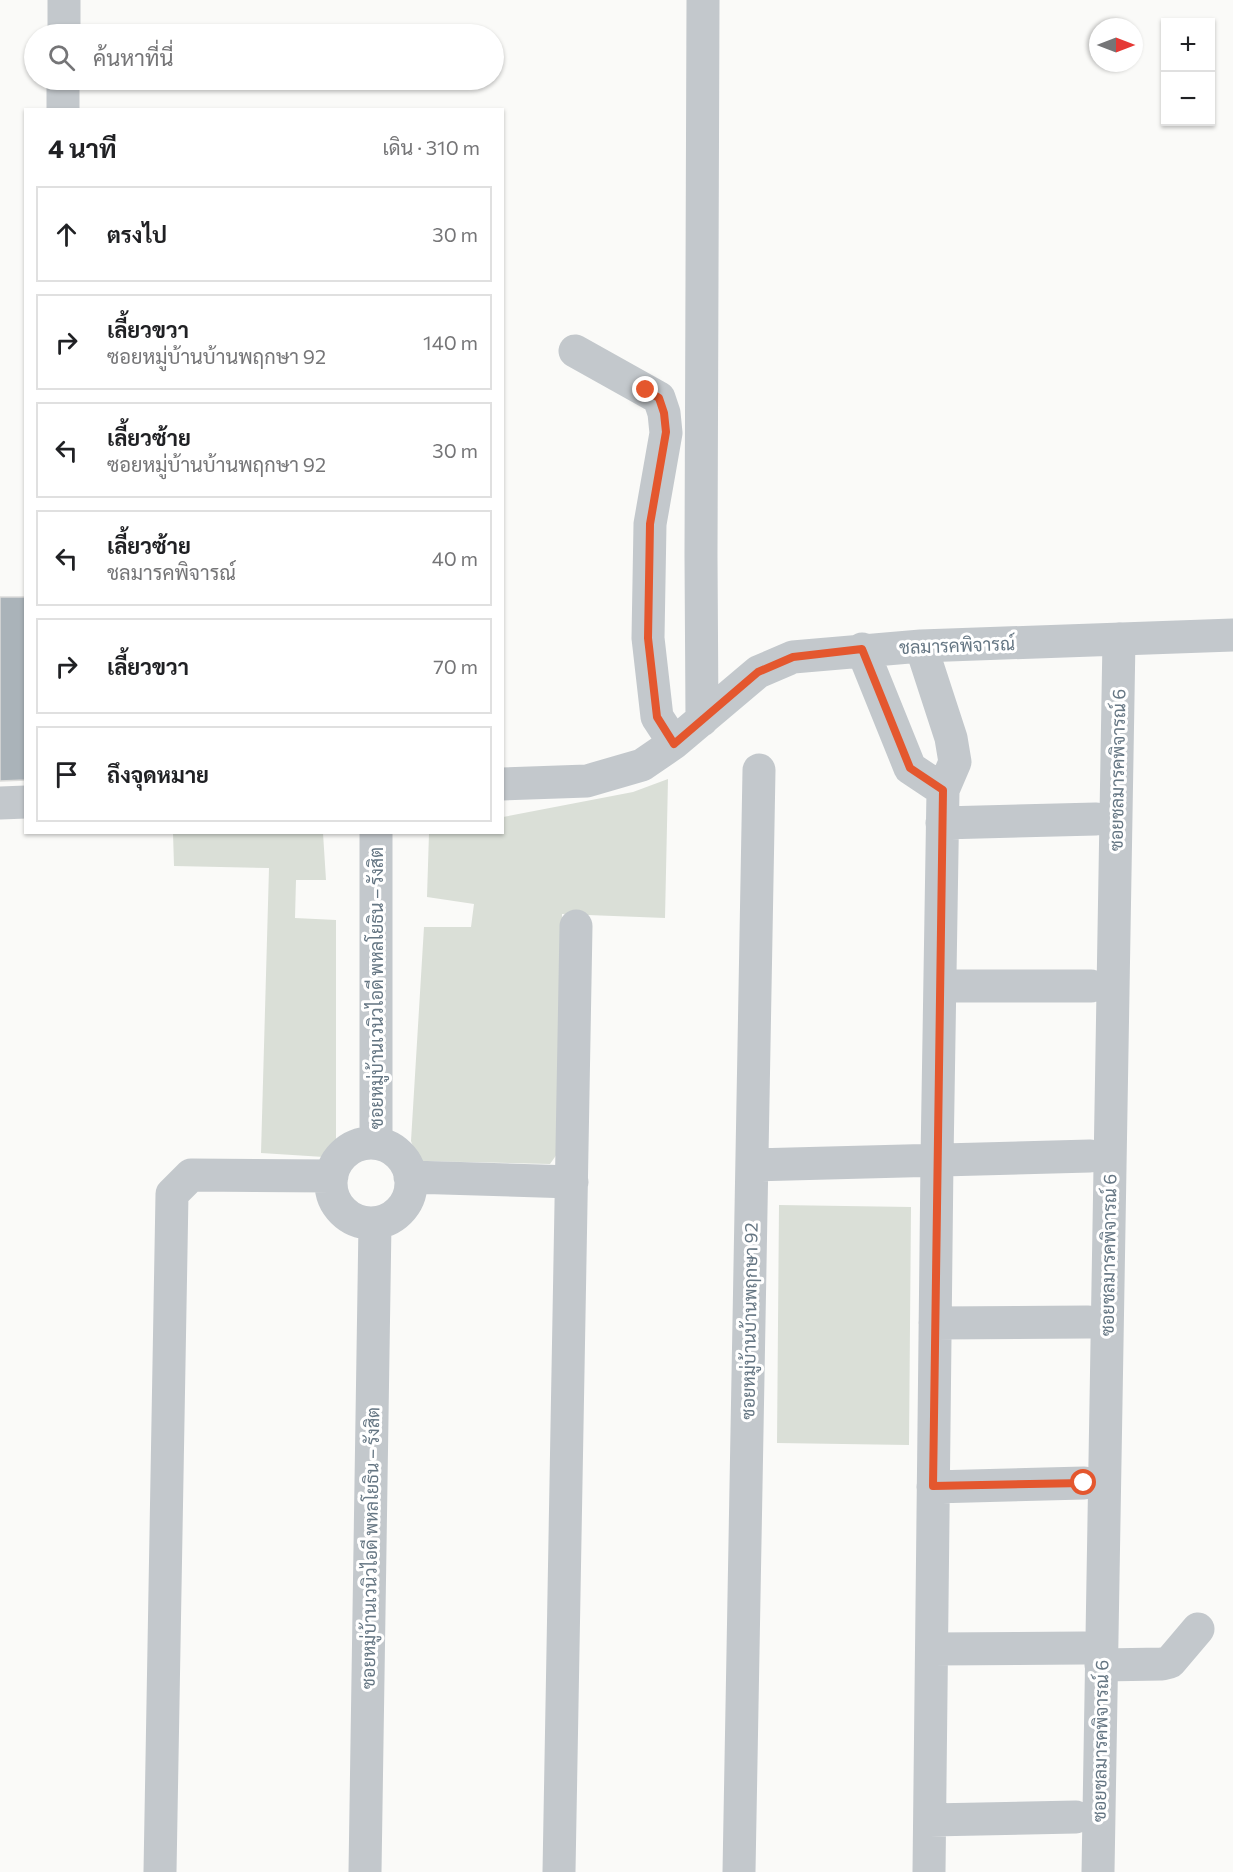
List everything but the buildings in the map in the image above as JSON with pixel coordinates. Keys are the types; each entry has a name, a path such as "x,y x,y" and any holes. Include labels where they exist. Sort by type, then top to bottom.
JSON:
{"street":[{"path":"64,0 64,24"},
{"path":"702,720 700,544 703,0"},
{"path":"63,90 63,108"},
{"path":"575,351 659,398 664,413 666,432 650,524 648,638 657,717 674,744"},
{"name":"ชลมารคพิจารณ์","path":"504,784 587,781 642,765 674,744 758,672 793,657 862,649 921,646 1233,635"},
{"name":"ซอยชลมารคพิจารณ์ 6","path":"1098,1872 1093,1656 1119,639"},
{"path":"921,646 951,738 955,762 943,790 942,823 929,1872"},
{"path":"862,649 910,768 943,790"},
{"name":"ซอยหมู่บ้านบ้านพฤกษา 92","path":"739,1872 759,770"},
{"path":"0,803 24,802"},
{"path":"942,823 1096,819"},
{"name":"ซอยหมู่บ้านเวนิวไอดี พหลโยธิน – รังสิต","path":"376,834 376,1143"},
{"path":"559,1872 576,926"},
{"path":"940,986 1091,986"},
{"name":"ซอยหมู่บ้านเวนิวไอดี พหลโยธิน – รังสิต","path":"332,1176 340,1158 350,1149 362,1143 376,1143 388,1146 399,1154 406,1164 410,1177"},
{"path":"752,1165 1090,1156"},
{"path":"160,1872 172,1194 191,1175 332,1176 333,1196 340,1208 350,1217 362,1222 375,1223 399,1212 410,1190 410,1177 572,1182"},
{"name":"ซอยหมู่บ้านเวนิวไอดี พหลโยธิน – รังสิต","path":"365,1872 375,1223"},
{"path":"935,1323 1088,1322"},
{"path":"933,1486 1084,1483"},
{"path":"932,1649 1093,1656 1162,1664 1170,1662 1198,1629"},
{"path":"930,1820 1076,1817"}],"shaded area":[{"path":"668,779 665,918 562,914 562,1147 550,1164 418,1161 411,1141 424,927 471,927 474,904 427,897 429,834 504,834 504,817 633,792"},
{"path":"173,834 323,834 326,880 296,880 295,918 336,920 336,1142 324,1157 261,1153 269,868 174,866"},
{"path":"779,1205 911,1207 909,1445 777,1443"}],"route":[{"path":"646,390 659,398 664,413 666,432 650,524 648,638 657,717 674,744 758,672 793,657 862,649 910,768 943,790 933,1486 1084,1483"}]}
